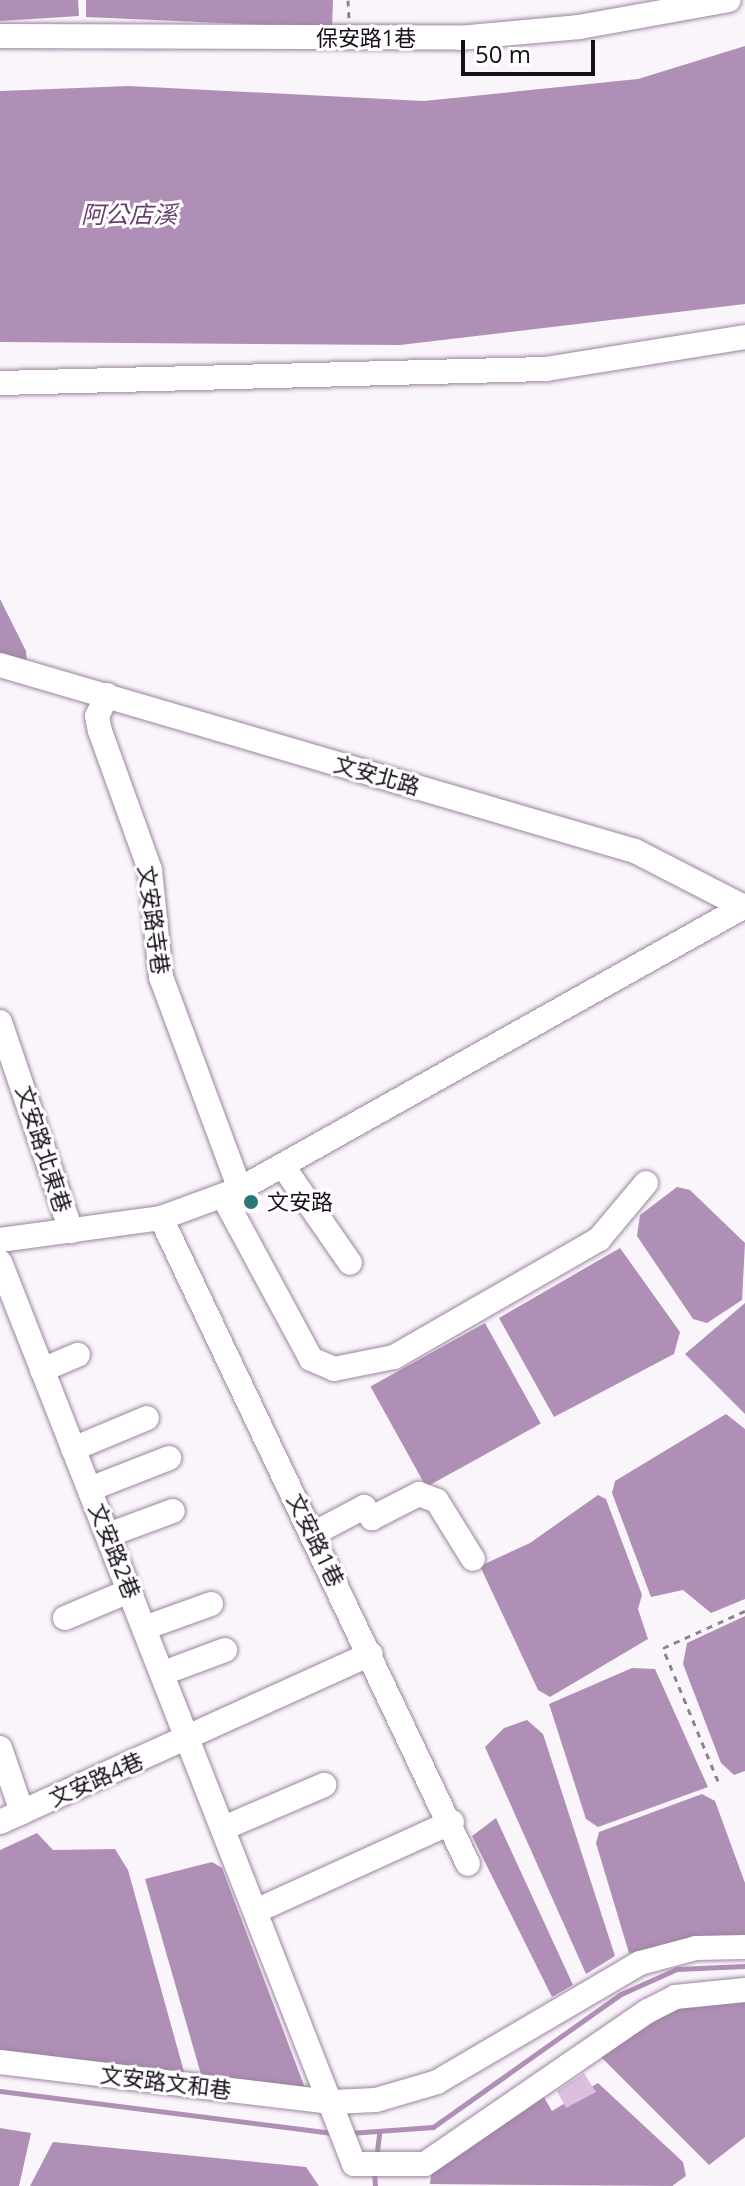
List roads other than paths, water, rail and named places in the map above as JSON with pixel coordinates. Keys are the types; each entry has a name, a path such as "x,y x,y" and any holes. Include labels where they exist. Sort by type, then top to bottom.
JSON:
{"street":[{"name":"保安路1巷","path":"0,36 459,38 579,27 729,0"},
{"path":"0,383 546,369 745,337"},
{"name":"文安北路","path":"0,665 635,851 745,907"},
{"name":"文安路寺巷","path":"107,695 97,716 150,870 161,977 232,1192 311,1359 334,1369 394,1357 599,1239 646,1183"},
{"path":"0,1240 161,1218 285,1169 745,907"},
{"name":"文安路北東巷","path":"0,1022 71,1231"},
{"path":"285,1169 350,1263"},
{"name":"文安路1巷","path":"161,1218 452,1822 468,1864"},
{"name":"文安路2巷","path":"0,1262 129,1591 192,1737 334,2109 364,2159 425,2164 675,1997 745,1990"},
{"path":"42,1370 78,1355"},
{"path":"73,1449 147,1418"},
{"path":"90,1489 169,1458"},
{"path":"313,1534 364,1507 372,1518 419,1494 437,1501 473,1559"},
{"path":"108,1535 173,1511"},
{"path":"65,1618 129,1591"},
{"path":"147,1627 211,1604"},
{"path":"166,1672 225,1650"},
{"name":"文安路4巷","path":"0,1822 371,1654"},
{"path":"0,1748 22,1812"},
{"path":"228,1833 324,1785"},
{"path":"258,1910 452,1822"},
{"name":"文安路文和巷","path":"0,2062 334,2109 437,2082 640,1963 696,1948 745,1947"}],"water":[{"path":"0,0 78,0 79,16 0,21"},
{"path":"86,0 333,0 332,28 86,17"},
{"name":"阿公店溪","path":"745,46 745,304 400,345 0,342 0,91 129,86 424,101 638,79"},
{"path":"0,599 26,651 27,664 0,656"},
{"path":"677,1187 690,1190 745,1243 742,1300 707,1323 693,1319 637,1236 640,1215"},
{"path":"620,1248 680,1332 674,1354 554,1417 499,1318"},
{"path":"745,1303 745,1414 685,1354"},
{"path":"485,1323 541,1424 426,1487 370,1387"},
{"path":"726,1414 745,1429 745,1599 711,1613 683,1590 651,1597 612,1493 615,1481"},
{"path":"598,1495 606,1499 642,1595 638,1609 648,1639 550,1697 538,1690 480,1566 530,1543"},
{"path":"745,1616 745,1771 734,1775 721,1763 683,1664 687,1643"},
{"path":"632,1668 655,1669 708,1787 598,1827 586,1819 549,1704"},
{"path":"527,1720 543,1734 615,1956 586,1974 485,1747 504,1728"},
{"path":"702,1794 715,1801 745,1883 745,1942 629,1953 596,1843 599,1832"},
{"path":"496,1818 573,1985 552,1997 472,1836"},
{"path":"37,1833 53,1850 115,1849 128,1870 186,2079 0,2057 0,1850"},
{"path":"212,1862 222,1868 305,2088 202,2078 145,1879"},
{"path":"704,1995 745,1997 745,2137 709,2165 600,2056 608,2038"},
{"path":"598,2083 683,2162 686,2176 672,2186 430,2184 432,2168 539,2089 552,2111"},
{"path":"0,2128 31,2133 19,2186 0,2186"},
{"path":"53,2142 306,2167 319,2186 30,2186"}],"waterway":[{"path":"350,2133 433,2127 621,1994 677,1969 745,1966"},
{"path":"0,2091 332,2133"},
{"path":"376,2159 379,2134"},
{"path":"374,2172 375,2186"}],"place":[{"name":"文安路","path":"251,1202"}]}
